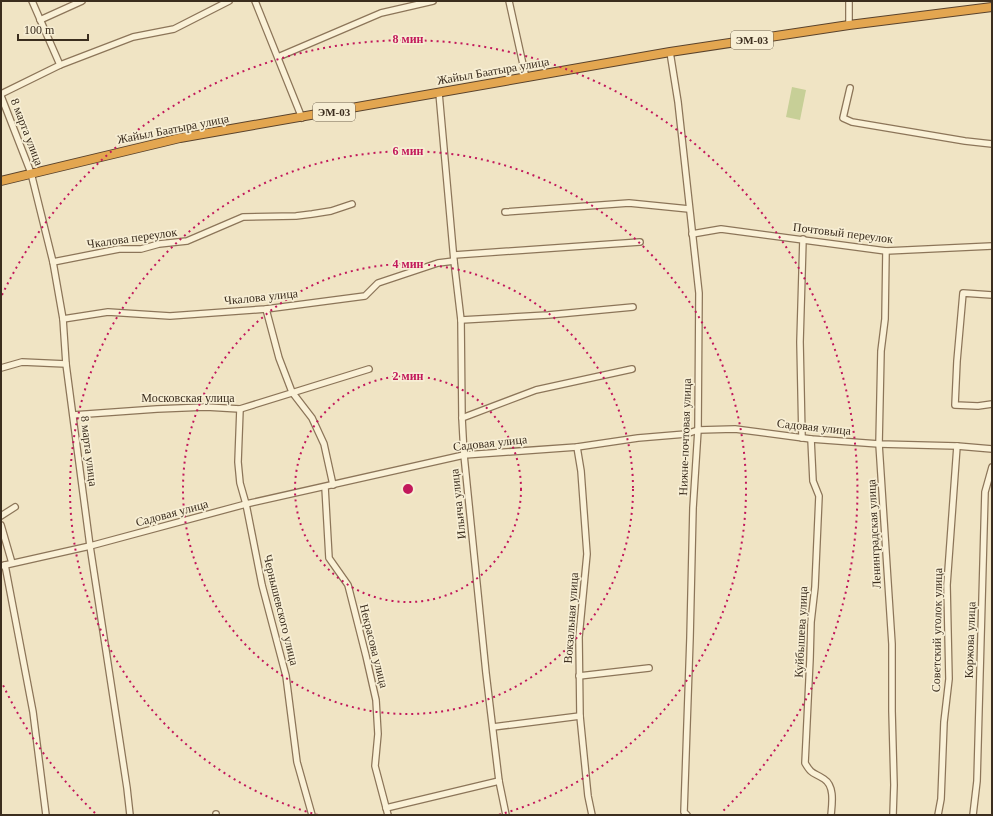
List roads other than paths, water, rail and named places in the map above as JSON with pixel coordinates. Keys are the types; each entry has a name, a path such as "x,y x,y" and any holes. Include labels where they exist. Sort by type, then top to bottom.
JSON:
{"highway":[{"name":"Жайыл Баатыра улица","path":"1,180 180,138 526,78 670,56 849,25 992,7"}],"street":[{"path":"32,1 60,65"},
{"path":"40,20 82,1"},
{"path":"1,95 60,65 133,37 174,29 229,1"},
{"path":"255,1 302,118"},
{"path":"278,57 380,13 433,1"},
{"path":"509,1 526,78"},
{"path":"849,1 849,25"},
{"name":"Нижне-почтовая улица","path":"670,56 678,102 699,293 698,430 693,508 690,638 686,720 684,812 687,815"},
{"path":"850,88 843,118 852,122 965,141 992,144"},
{"name":"Ильича улица","path":"439,93 454,261 461,320 464,455 492,727 499,781 506,815"},
{"name":"8 марта улица","path":"1,95 31,172 53,262 62,319 66,364 90,546 130,815"},
{"path":"505,212 629,203 689,209"},
{"name":"Чкалова переулок","path":"53,262 120,249 141,249 159,244 188,241 243,217 296,216 331,211 352,204"},
{"name":"Почтовый переулок","path":"692,234 721,229 886,251 992,246"},
{"path":"802,438 800,342 803,239"},
{"path":"454,255 640,242"},
{"name":"Ленинградская улица","path":"886,251 885,319 881,351 879,444 892,644 893,815"},
{"name":"Чкалова улица","path":"62,319 108,312 170,316 266,309 365,296 378,283 438,263 454,261"},
{"path":"992,295 963,293 955,405 978,406 992,404"},
{"path":"461,320 548,315 633,307"},
{"path":"266,309 279,358 292,392 312,418 324,444 333,485"},
{"path":"1,368 22,362 66,364"},
{"name":"Московская улица","path":"73,414 206,407 240,409 369,369"},
{"path":"462,418 536,390 632,369"},
{"name":"Чернышевского улица","path":"240,409 238,462 240,483 246,504 262,585 286,676 297,762 312,815"},
{"name":"Садовая улица","path":"3,565 90,546 246,504 464,455 577,447 638,438 686,434 698,430 736,429 811,439 879,444 992,448"},
{"name":"Куйбышева улица","path":"811,439 813,481 818,496 818,504 805,763 810,772 826,779 831,789 831,815"},
{"name":"Советский уголок улица","path":"938,815 941,799 944,722 949,678 947,585 957,446"},
{"name":"Вокзальная улица","path":"577,447 581,471 587,554 579,637 580,716 588,796 592,815"},
{"name":"Коржова улица","path":"973,815 977,765 985,492 992,467"},
{"name":"Некрасова улица","path":"325,487 330,558 348,585 376,700 378,734 375,766 388,815"},
{"path":"1,516 14,507"},
{"path":"1,525 12,564"},
{"path":"3,565 33,712 46,815"},
{"path":"579,676 649,668"},
{"path":"492,727 580,716"},
{"path":"386,808 499,781"}]}
